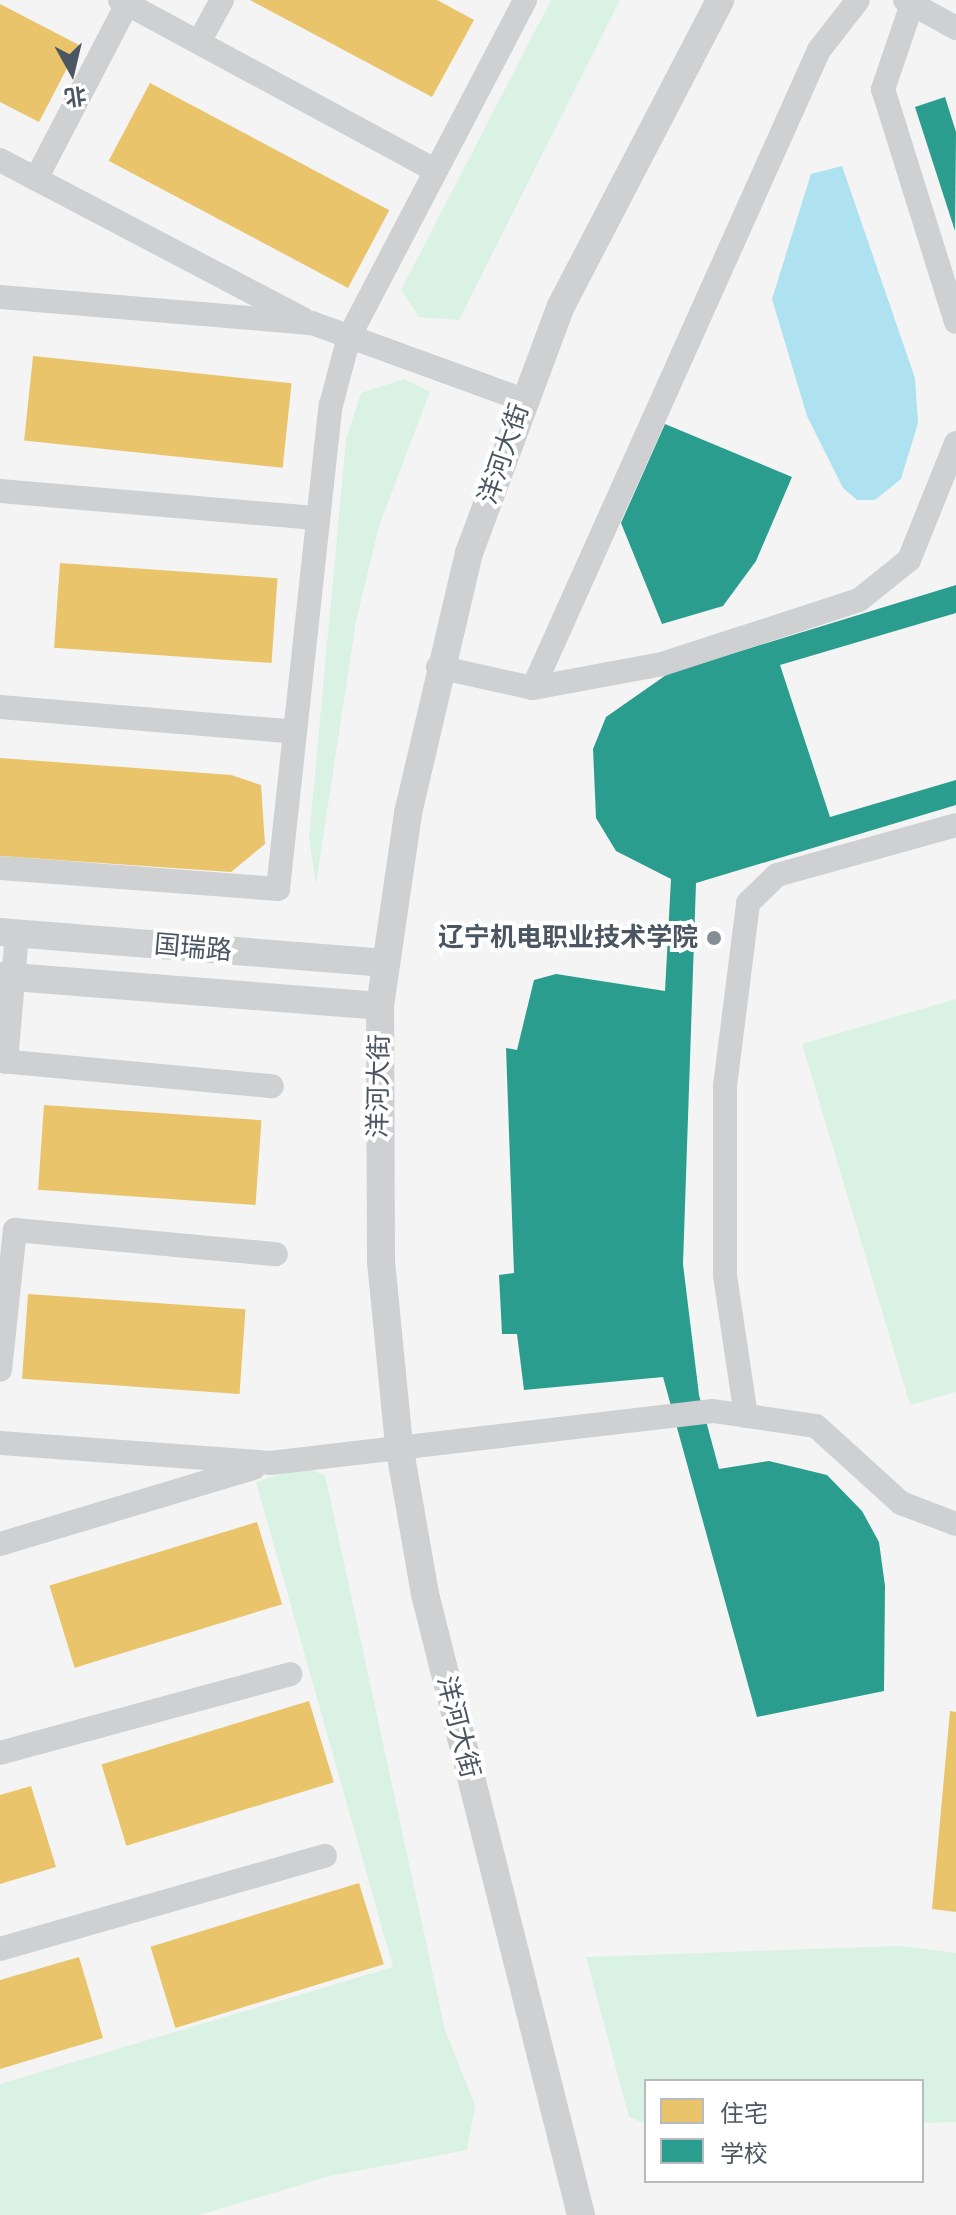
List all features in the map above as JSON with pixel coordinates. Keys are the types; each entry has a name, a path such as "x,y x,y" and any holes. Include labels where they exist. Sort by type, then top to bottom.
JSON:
{"street":[{"path":"199,42 222,0"},
{"path":"0,868 278,889 331,405 349,337 525,0"},
{"name":"洋河大街","path":"581,2215 425,1594 399,1445 381,1261 380,1006 438,667 523,400 561,306 720,0"},
{"path":"533,688 819,50 858,0"},
{"path":"36,179 124,2 435,170"},
{"path":"956,28 909,2 883,89 956,322"},
{"path":"0,160 312,323 523,400"},
{"path":"0,297 312,323"},
{"path":"438,667 533,688 662,664 859,600 909,560 956,443"},
{"path":"0,491 318,518"},
{"path":"0,707 295,732"},
{"path":"746,1416 725,1275 725,1086 748,903 777,875 956,825"},
{"path":"8,933 3,1062 272,1086"},
{"name":"国瑞路","path":"8,933 386,963"},
{"name":"国瑞路","path":"7,976 380,1006"},
{"path":"0,1370 7,1229 276,1254"},
{"path":"0,1544 270,1463 399,1445 713,1411 816,1426 901,1503 956,1524"},
{"path":"0,1443 270,1463"},
{"path":"0,1753 290,1674"},
{"path":"0,1949 325,1856"}],"green space":[{"path":"551,0 620,0 459,320 419,317 401,290"},
{"path":"404,379 430,392 379,526 356,621 316,884 309,838 346,440 361,393"},
{"path":"956,999 956,1392 910,1405 802,1044"},
{"path":"302,1467 325,1475 445,2030 475,2105 467,2150 330,2176 199,2215 0,2215 0,2084 393,1967 256,1482"},
{"path":"902,1946 956,1953 956,2122 924,2123 924,2079 644,2079 644,2123 629,2117 586,1957"}],"water":[{"path":"842,166 915,378 918,423 901,479 875,500 857,500 843,488 807,416 772,299 811,174"}],"building: 住宅":[{"path":"250,0 437,0 474,20 432,97"},
{"path":"0,4 79,45 39,122 0,102"},
{"path":"150,83 389,210 348,288 109,161"},
{"path":"33,356 292,383 283,468 24,441"},
{"path":"60,563 277,578 272,663 54,648"},
{"path":"0,758 231,775 261,785 265,844 231,872 0,856"},
{"path":"44,1105 261,1120 256,1205 38,1190"},
{"path":"28,1294 245,1309 240,1394 22,1379"},
{"path":"257,1522 282,1604 75,1668 49,1585"},
{"path":"309,1701 334,1782 126,1846 101,1764"},
{"path":"950,1711 956,1712 956,1912 932,1909"},
{"path":"31,1786 56,1867 0,1884 0,1795"},
{"path":"359,1883 384,1964 175,2028 151,1947"},
{"path":"79,1957 103,2038 0,2069 0,1980"}],"building: 学校":[{"path":"945,97 956,132 955,231 915,107"},
{"path":"665,424 792,477 756,561 723,606 662,624 621,523"},
{"path":"956,585 956,613 780,665 830,817 956,780 956,805 696,883 683,1264 699,1395 719,1469 769,1461 827,1475 862,1511 879,1542 885,1586 884,1691 757,1717 663,1377 524,1390 517,1334 502,1334 499,1275 514,1273 506,1048 517,1050 534,980 556,974 665,991 671,879 616,851 596,818 593,749 606,717 669,673"}],"place":[{"name":"辽宁机电职业技术学院","path":"714,938"}]}
